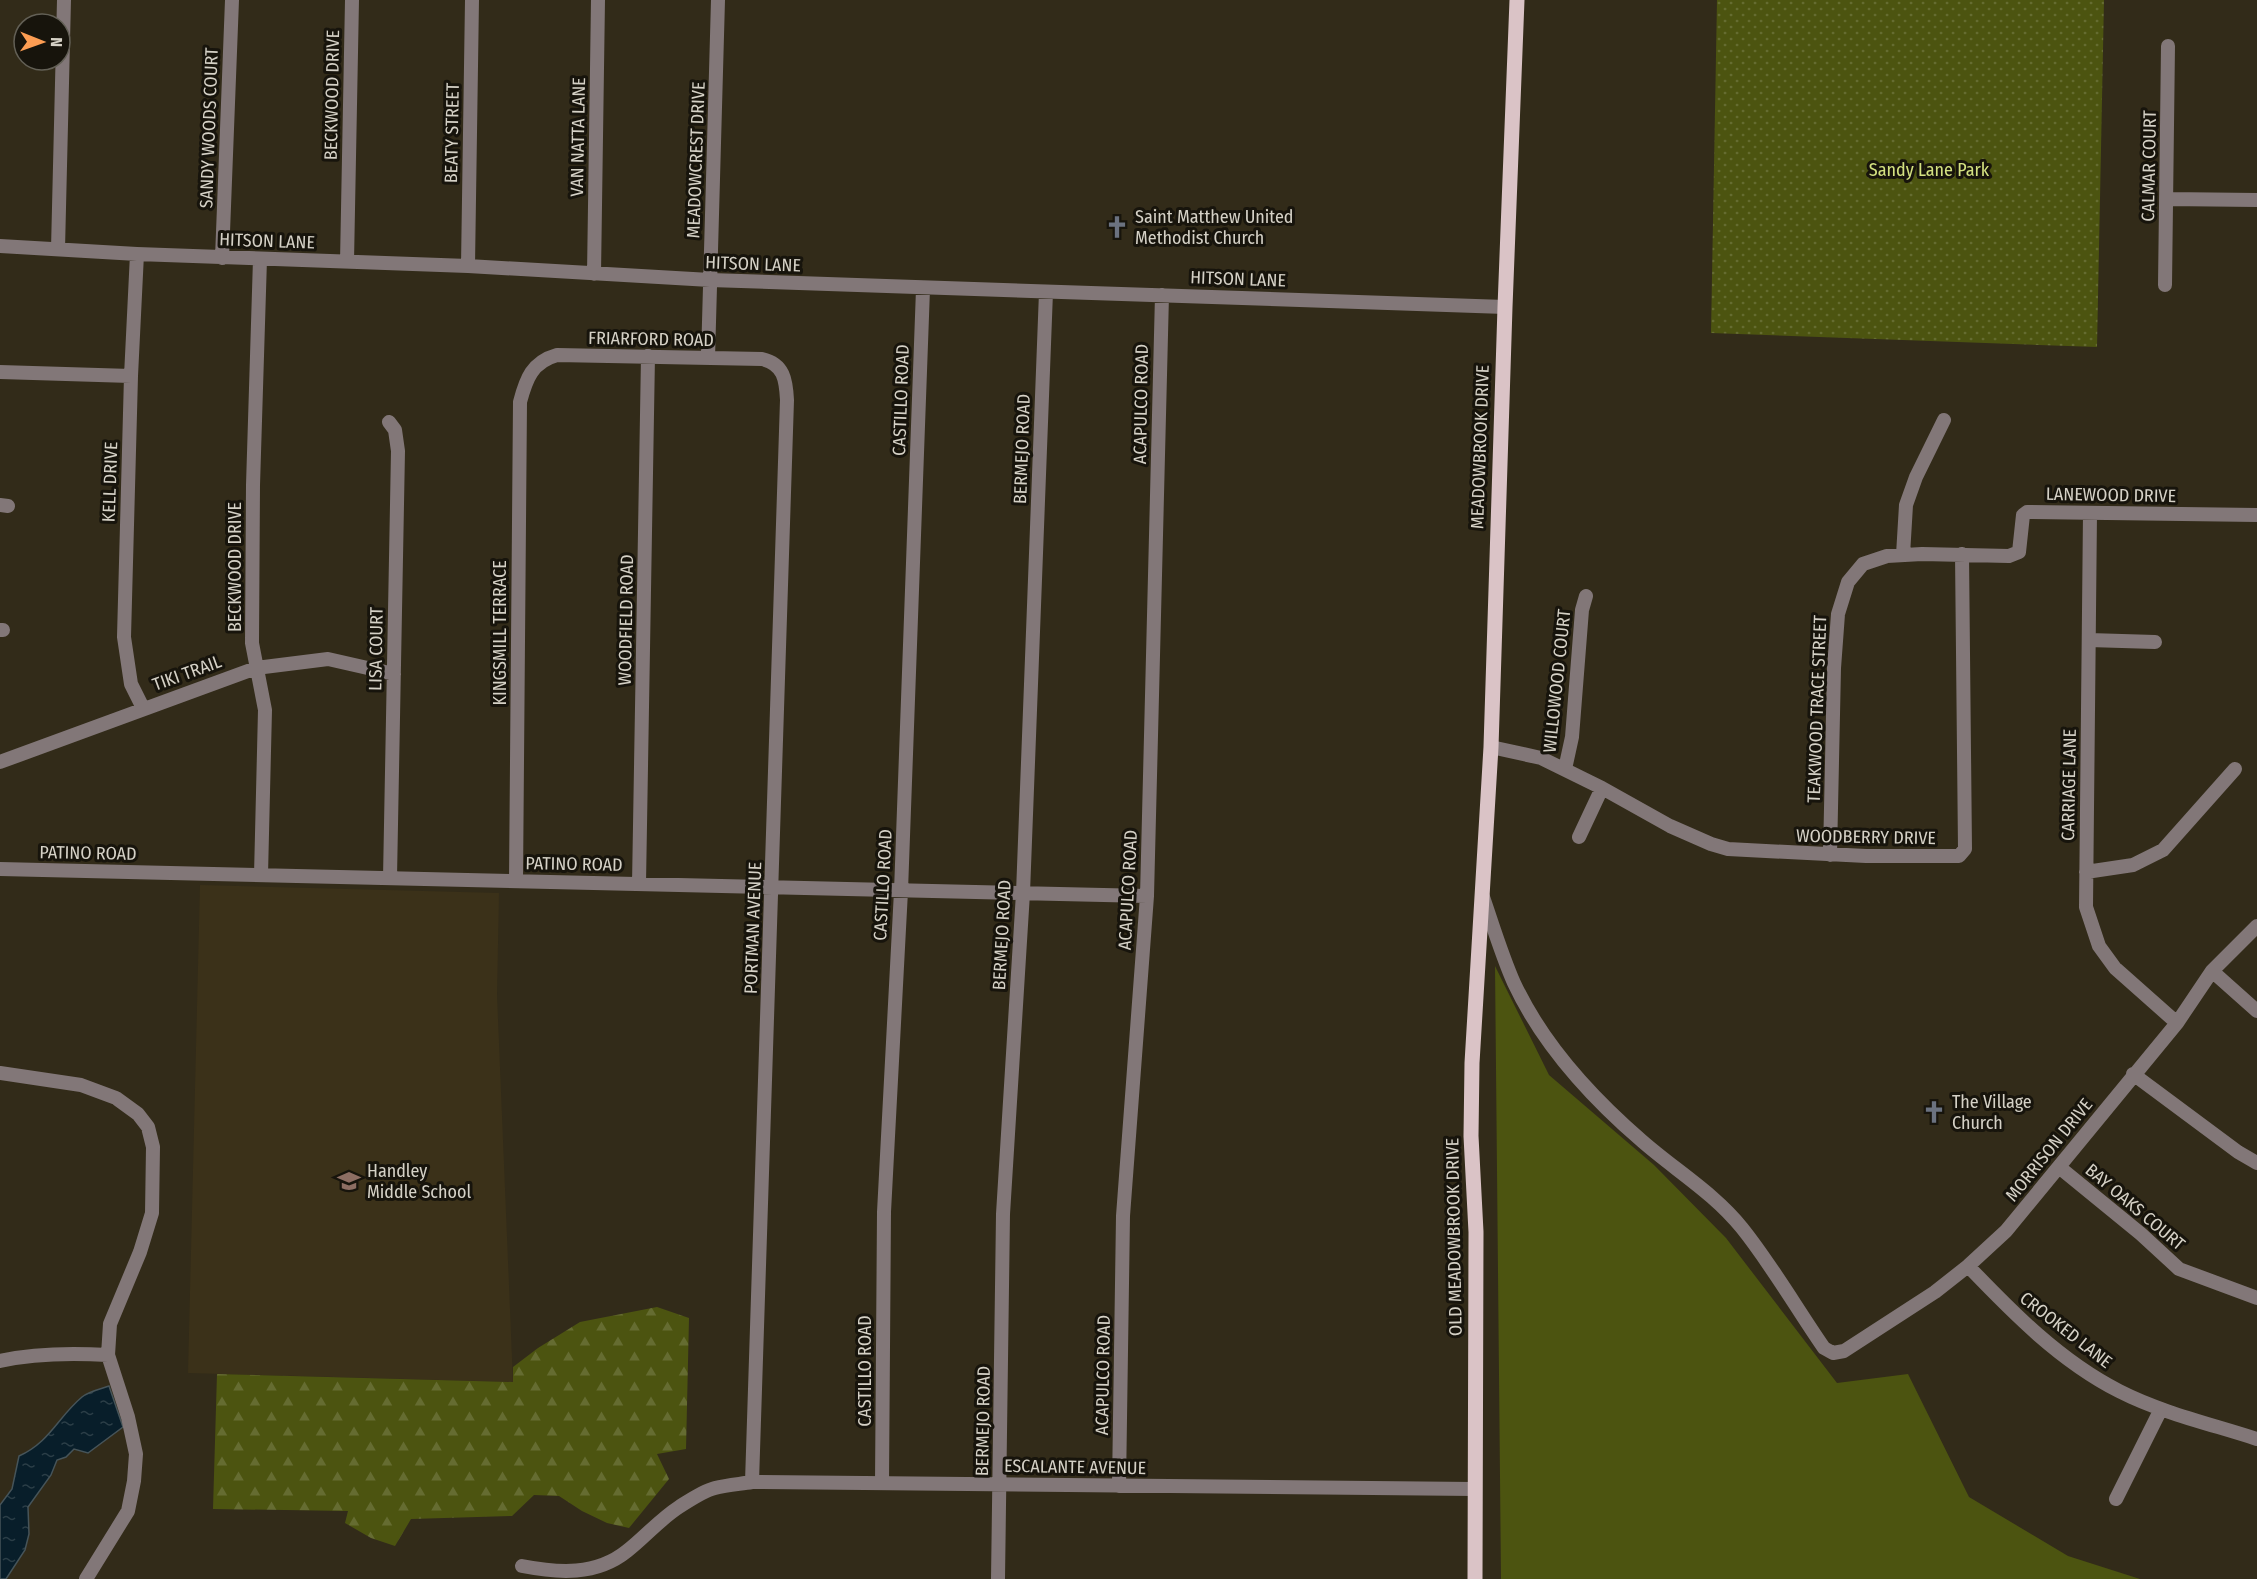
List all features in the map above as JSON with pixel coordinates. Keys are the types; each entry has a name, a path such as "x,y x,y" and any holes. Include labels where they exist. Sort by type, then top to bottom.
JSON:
{"main road":[{"name":"MEADOWBROOK DRIVE","path":"1482,895 1491,747 1504,307 1517,0"},
{"name":"OLD MEADOWBROOK DRIVE","path":"1475,1579 1476,1232 1471,1136 1472,1063 1482,895"}],"street":[{"path":"58,249 64,0"},
{"name":"SANDY WOODS COURT","path":"222,258 232,0"},
{"name":"BECKWOOD DRIVE","path":"347,262 352,0"},
{"name":"BEATY STREET","path":"468,267 472,0"},
{"name":"VAN NATTA LANE","path":"594,274 598,0"},
{"name":"MEADOWCREST DRIVE","path":"708,358 718,0"},
{"name":"CALMAR COURT","path":"2165,285 2168,46"},
{"path":"2167,199 2257,201"},
{"name":"HITSON LANE","path":"0,246 923,289 1504,307"},
{"name":"KELL DRIVE","path":"137,254 131,376 124,637 131,684 143,708"},
{"name":"BECKWOOD DRIVE","path":"260,259 253,485 252,644 265,710 261,875"},
{"name":"CASTILLO ROAD","path":"882,1483 884,1212 901,891 923,289"},
{"name":"BERMEJO ROAD","path":"998,1579 1003,1214 1023,893 1046,292"},
{"name":"ACAPULCO ROAD","path":"1119,1486 1123,1216 1147,896 1162,295"},
{"name":"FRIARFORD ROAD","path":"524,386 532,370 540,362 557,355 762,359 778,365 783,376"},
{"name":"WOODFIELD ROAD","path":"639,884 648,357"},
{"path":"0,372 131,376"},
{"name":"PORTMAN AVENUE","path":"752,1482 787,400 787,387 783,376"},
{"name":"KINGSMILL TERRACE","path":"516,881 520,402 524,386"},
{"path":"1903,555 1906,505 1916,477 1944,420"},
{"name":"LISA COURT","path":"389,422 395,430 398,451 390,878"},
{"name":"LANEWOOD DRIVE","path":"1962,554 2009,556 2019,552 2023,515 2027,512 2257,515"},
{"name":"CARRIAGE LANE","path":"2090,513 2086,907 2098,946 2115,968 2176,1023"},
{"name":"WOODBERRY DRIVE","path":"1491,747 1541,758 1602,788 1670,826 1719,846 1747,851 1830,855 1962,855 1965,849 1962,554"},
{"name":"TEAKWOOD TRACE STREET","path":"1830,855 1834,669 1838,614 1842,595 1856,570 1871,560 1903,555 1962,554"},
{"name":"WILLOWOOD COURT","path":"1565,769 1572,737 1582,610 1586,596"},
{"path":"2089,640 2155,642"},
{"name":"TIKI TRAIL","path":"0,762 256,668 328,659 394,674"},
{"path":"2086,872 2133,865 2163,850 2235,769"},
{"path":"1579,837 1602,788"},
{"name":"PATINO ROAD","path":"0,868 1147,896"},
{"name":"MORRISON DRIVE","path":"1482,895 1514,982 1533,1017 1569,1069 1644,1143 1700,1186 1741,1227 1824,1348 1831,1352 1844,1351 1935,1292 2006,1231 2176,1023 2212,971 2257,926"},
{"path":"2212,971 2257,1011"},
{"path":"0,1072 81,1085 100,1091 129,1106 148,1127 153,1146 152,1213 140,1252 110,1324 108,1355 128,1418 136,1454 134,1481 128,1511 86,1579"},
{"path":"2133,1074 2238,1152 2257,1163"},
{"name":"BAY OAKS COURT","path":"2059,1167 2141,1234 2179,1269 2257,1298"},
{"name":"CROOKED LANE","path":"1968,1266 2034,1332 2092,1376 2120,1392 2161,1408 2257,1439"},
{"path":"0,1361 27,1356 108,1355"},
{"path":"2116,1499 2161,1408"},
{"name":"ESCALANTE AVENUE","path":"522,1566 553,1572 582,1571 600,1566 625,1553 663,1518 691,1499 715,1488 752,1482 1474,1489"}],"shaded area":[{"name":"Handley Middle School","path":"200,885 499,893 497,995 513,1382 188,1373"}],"green space":[{"name":"Sandy Lane Park","path":"1717,0 2104,0 2097,347 1711,333"},
{"path":"1495,966 1549,1075 1654,1165 1726,1238 1837,1383 1908,1374 1969,1497 2068,1556 2140,1579 1501,1579"},
{"path":"657,1307 689,1318 686,1449 657,1454 669,1479 629,1528 607,1523 559,1496 534,1495 512,1516 411,1519 395,1546 371,1538 345,1523 348,1511 213,1509 217,1374 513,1382 513,1367 538,1348 580,1322"}],"water":[{"path":"109,1386 123,1427 88,1453 74,1449 66,1457 57,1460 51,1475 28,1507 29,1534 25,1550 6,1579 0,1579 0,1505 12,1489 19,1456 39,1444 82,1397"}],"place":[{"name":"Saint Matthew United Methodist Church","path":"1117,227"},
{"name":"The Village Church","path":"1934,1112"},
{"name":"Handley Middle School","path":"349,1181"}]}
